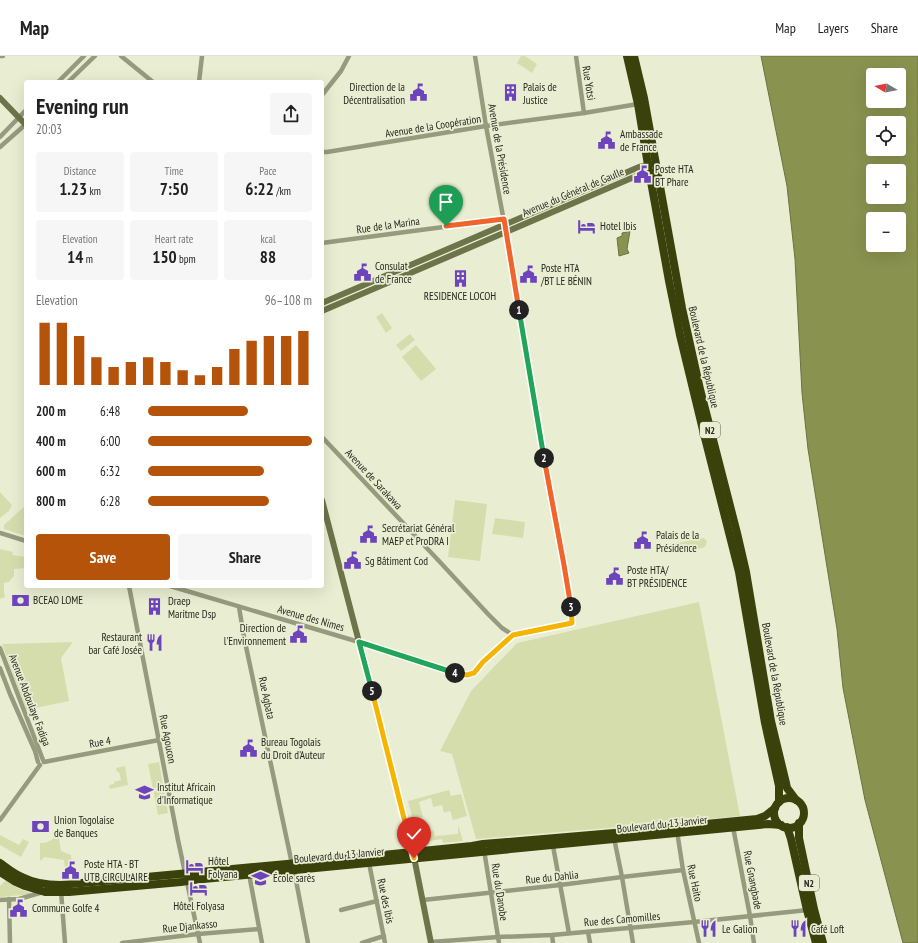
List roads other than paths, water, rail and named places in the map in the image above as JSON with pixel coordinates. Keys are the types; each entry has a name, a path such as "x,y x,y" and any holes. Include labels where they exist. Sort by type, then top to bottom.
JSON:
{"highway":[{"name":"Boulevard de la République","path":"627,56 691,351 709,429 746,572 771,721 787,788 796,800"},
{"name":"Boulevard de la République","path":"634,56 644,98 652,168 669,281 703,430 741,579 765,723 779,786 777,805"},
{"path":"787,798 796,800 801,805 803,816 799,823 793,827 784,826 778,822 774,816 777,805 787,798"},
{"name":"Boulevard du 13 Janvier","path":"733,825 761,818 777,805"},
{"name":"N2","path":"799,823 799,838 816,943"},
{"name":"Boulevard du 13 Janvier","path":"2,870 25,886 45,892 61,889 676,830 733,825 768,824 784,826"},
{"name":"N2","path":"784,826 791,839 811,909 823,943"},
{"name":"Boulevard du 13 Janvier","path":"484,848 553,846 614,836"},
{"name":"Boulevard du 13 Janvier","path":"293,867 369,863 414,855"},
{"name":"Boulevard du 13 Janvier","path":"2,870 28,880 61,889"}],"street":[{"path":"61,80 84,56"},
{"path":"70,80 95,56"},
{"path":"121,56 151,80"},
{"path":"199,80 202,56"},
{"path":"324,92 341,71 350,56"},
{"name":"Avenue de la Présidence","path":"475,56 486,126 568,586 572,623 513,635"},
{"name":"Rue Yotsi","path":"576,56 584,113"},
{"path":"0,98 24,123"},
{"name":"Avenue de la Coopération","path":"324,153 486,126 638,104"},
{"path":"0,137 24,112"},
{"path":"0,147 24,127"},
{"name":"Avenue du Général de Gaulle","path":"369,287 504,221 574,196 639,167 652,168"},
{"name":"Avenue du Général de Gaulle","path":"324,302 357,292 506,232 596,194 652,168"},
{"name":"Rue de la Marina","path":"324,243 504,221"},
{"name":"Avenue du Général de Gaulle","path":"324,310 357,292"},
{"name":"Avenue de Sarakawa","path":"324,439 488,614 502,628 513,635"},
{"path":"324,508 414,855 431,943"},
{"path":"0,533 24,540"},
{"name":"Rue Agoucon","path":"129,588 200,943"},
{"name":"Avenue des Nimes","path":"177,588 359,642 456,673 467,675 474,673 483,662 513,635"},
{"name":"Rue Agbata","path":"239,607 308,943"},
{"name":"Avenue Abdoulaye Fadiga","path":"0,648 41,762"},
{"name":"Avenue Abdoulaye Fadiga","path":"0,668 10,694 41,762"},
{"name":"Rue 4","path":"41,762 159,740"},
{"path":"0,820 41,762"},
{"name":"Rue Gnangbade","path":"733,825 754,943"},
{"name":"Rue Haito","path":"676,830 699,943"},
{"path":"614,836 634,943"},
{"path":"553,846 569,933"},
{"name":"Rue du Danobe","path":"484,848 499,943"},
{"name":"Rue des Ibis","path":"369,863 386,943"},
{"name":"Rue du Dahlia","path":"423,900 683,870"},
{"path":"249,871 262,943"},
{"path":"61,889 65,943"},
{"path":"0,900 25,897 45,892"},
{"path":"9,899 10,943"},
{"path":"341,910 377,901"},
{"name":"Rue des Camomilles","path":"431,943 498,937 588,932 811,909"},
{"name":"Rue Djankasso","path":"122,943 198,934 259,929"},
{"path":"588,932 590,943"},
{"path":"552,935 553,943"},
{"path":"362,943 384,936"}],"place":[{"name":"Direction de la Décentralisation","path":"418,93"},
{"name":"Palais de Justice","path":"510,93"},
{"name":"Ambassade de France","path":"607,140"},
{"name":"Poste HTA BT Phare","path":"642,175"},
{"name":"Hotel Ibis","path":"587,226"},
{"name":"Consulat de France","path":"362,272"},
{"name":"Poste HTA /BT LE BÉNIN","path":"528,274"},
{"name":"RESIDENCE LOCOH","path":"460,278"},
{"name":"Secrétariat Général MAEP et ProDRA I","path":"369,534"},
{"name":"Palais de la Présidence","path":"643,541"},
{"name":"Sg Bâtiment Cod","path":"352,561"},
{"name":"Poste HTA/ BT PRÉSIDENCE","path":"614,576"},
{"name":"BCEAO LOME","path":"20,600"},
{"name":"Draep Maritme Dsp","path":"155,607"},
{"name":"Direction de l'Environnement","path":"299,634"},
{"name":"Restaurant bar Café Josée","path":"155,643"},
{"name":"Bureau Togolais du Droit d'Auteur","path":"248,748"},
{"name":"Institut Africain d'Informatique","path":"144,793"},
{"name":"Union Togolaise de Banques","path":"41,826"},
{"name":"Hôtel Folyana","path":"195,867"},
{"name":"Poste HTA - BT UTB CIRCULAIRE","path":"71,870"},
{"name":"École sarès","path":"260,878"},
{"name":"Hôtel Folyasa","path":"199,888"},
{"name":"Commune Golfe 4","path":"19,908"},
{"name":"Le Galion","path":"709,929"},
{"name":"Café Loft","path":"798,929"}]}
